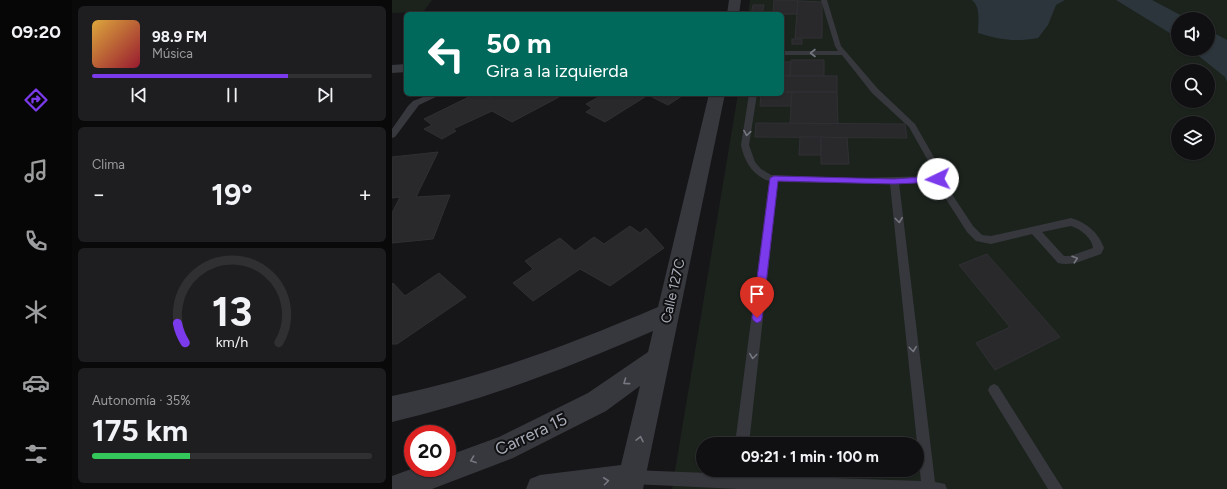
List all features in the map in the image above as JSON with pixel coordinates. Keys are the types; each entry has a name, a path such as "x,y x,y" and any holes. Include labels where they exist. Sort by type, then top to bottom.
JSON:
{"street":[{"path":"733,12 735,0"},
{"path":"392,69 404,68"},
{"name":"Calle 127C","path":"631,483 657,359 717,96"},
{"path":"392,409 485,385 589,348 667,314"},
{"name":"Carrera 15","path":"394,489 504,449 543,430 597,402 657,359"},
{"path":"540,489 631,483"}],"lane":[{"path":"824,0 838,46 875,91 912,126 935,166 938,179 970,229 979,238 991,240 1071,222 1078,223 1098,243 1098,248 1097,251 1070,260 1062,260 1035,231"},
{"path":"784,53 844,53"},
{"path":"392,135 416,103 433,96"},
{"path":"753,96 745,145 746,153 755,168 762,174 774,178 894,182 938,179"},
{"path":"743,437 774,178"},
{"path":"894,182 929,489"},
{"path":"994,390 1056,489"},
{"path":"631,483 710,484 735,477"},
{"path":"754,477 940,489"}],"shaded area":[{"path":"392,0 432,0 423,12 392,13"},
{"path":"750,0 1227,0 1227,489 672,489 738,96 784,96 784,12 748,12"},
{"path":"972,0 1065,0 1056,5 1048,25 1038,38 1015,40 1001,39 978,33 978,11"},
{"path":"1116,0 1152,0 1175,12 1171,12 1171,34"},
{"path":"1215,34 1227,40 1227,82 1225,77 1215,69 1215,64 1209,64 1199,56 1215,56"}],"building":[{"path":"774,0 798,0 797,14 773,12"},
{"path":"798,1 822,2 822,38 795,38"},
{"path":"753,5 764,5 762,12 751,12"},
{"path":"792,39 802,39 802,44 792,44"},
{"path":"791,60 824,60 824,76 790,76"},
{"path":"784,62 791,62 790,76 784,76"},
{"path":"784,76 837,76 837,92 784,92"},
{"path":"784,92 792,92 791,106 760,106 761,96 784,96"},
{"path":"792,92 837,92 838,124 790,123"},
{"path":"471,96 487,96 489,98 493,96 559,97 512,122 492,111 453,129 456,131 442,139 424,129 432,125 424,119"},
{"path":"600,96 646,96 605,122 586,112 592,108 586,104"},
{"path":"650,96 682,96 668,105"},
{"path":"756,123 905,124 907,138 755,137"},
{"path":"800,137 821,137 821,155 799,155"},
{"path":"821,137 847,138 849,164 821,164"},
{"path":"438,152 416,197 450,195 433,239 392,243 392,213 400,197 392,198 392,157"},
{"path":"630,226 640,233 646,228 664,248 610,286 580,269 533,301 513,283 533,269 525,261 560,238 575,251 594,237 604,244"},
{"path":"987,254 1060,337 995,370 976,343 1010,327 959,265"},
{"path":"439,273 466,297 397,344 392,344 392,284 393,283 405,296"}],"route":[{"path":"757,318 774,178 894,182 938,179"}]}
